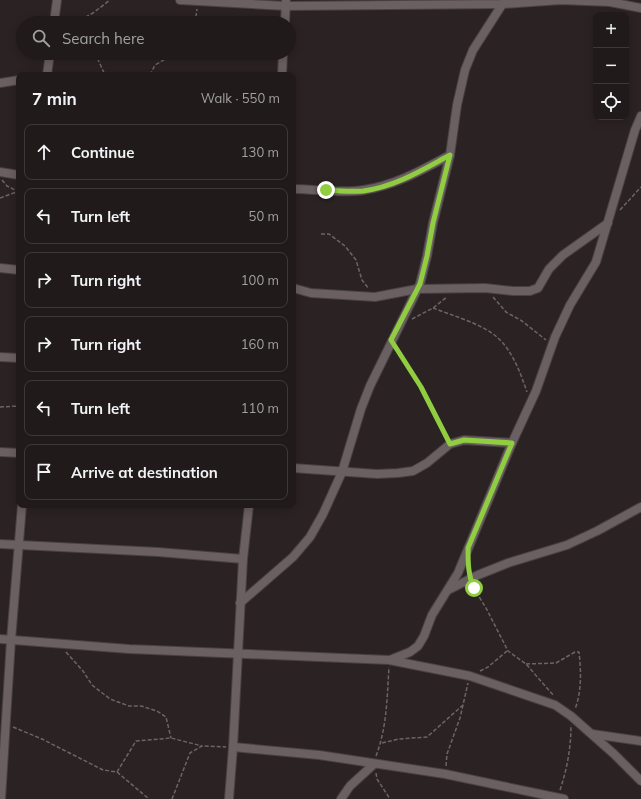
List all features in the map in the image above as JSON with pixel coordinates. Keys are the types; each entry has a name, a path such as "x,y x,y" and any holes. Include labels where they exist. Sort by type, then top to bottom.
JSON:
{"street":[{"path":"55,16 57,0"},
{"path":"180,0 286,3 504,2 568,0 610,2 641,8"},
{"path":"240,604 293,557 310,537 323,514 342,472 361,409 391,340 420,284 450,155 457,105 465,70 473,50 504,2"},
{"path":"285,16 286,3"},
{"path":"47,72 49,60"},
{"path":"280,72 282,60"},
{"path":"0,83 16,80"},
{"path":"389,660 410,652 418,646 424,636 432,615 458,573 530,403 552,345 570,305 596,262 635,130 641,116"},
{"path":"296,189 363,191 389,185 412,176 450,155"},
{"path":"0,172 16,175"},
{"path":"296,289 311,294 375,296 417,289 485,288 521,292 530,291 538,288 549,269 563,255 608,223"},
{"path":"0,268 16,270"},
{"path":"0,357 16,358"},
{"path":"296,468 398,474 412,470 427,463 450,444 464,440 512,443"},
{"path":"0,452 16,454"},
{"path":"446,591 508,563 567,545 597,531 641,507"},
{"path":"1,799 11,640 22,508"},
{"path":"229,799 234,747 243,559 249,508"},
{"path":"0,544 158,552 243,559"},
{"path":"0,639 129,649 389,660 470,676 556,706 571,716 614,754 641,781"},
{"path":"591,734 641,741"},
{"path":"234,747 319,755 445,774 561,798"},
{"path":"341,799 350,786 374,764"}],"path":[{"path":"88,16 110,0"},
{"path":"196,16 198,1"},
{"path":"98,60 104,72"},
{"path":"152,72 155,65 164,60"},
{"path":"0,177 7,186 16,190"},
{"path":"617,213 641,188"},
{"path":"0,198 16,192"},
{"path":"321,234 329,234 345,246 356,260 362,280 375,296"},
{"path":"412,319 433,308 458,288"},
{"path":"485,288 506,312 522,321 552,345"},
{"path":"433,308 477,325 497,337 510,353 521,373 530,403"},
{"path":"391,340 421,387 450,444"},
{"path":"0,407 16,406"},
{"path":"470,579 508,651 526,664 555,698"},
{"path":"61,644 83,671 92,685 110,699 129,706 141,706 157,711 166,717 171,738"},
{"path":"445,774 447,754 460,718 470,676 488,667 508,651"},
{"path":"526,664 556,663 575,652 579,652 581,669 579,692 576,707 571,716 570,744 561,798"},
{"path":"389,660 387,712 381,743 374,764 377,779 390,799"},
{"path":"381,743 399,739 427,737 463,704"},
{"path":"6,724 42,739 103,770 117,772 149,799"},
{"path":"117,772 136,741 171,738 202,746 234,747"},
{"path":"172,799 190,753 202,746"}],"route":[{"path":"326,190 363,191 389,185 412,176 450,155 420,284 391,340 421,387 450,444 464,440 512,443 468,548 468,566 470,579 474,588"}]}
